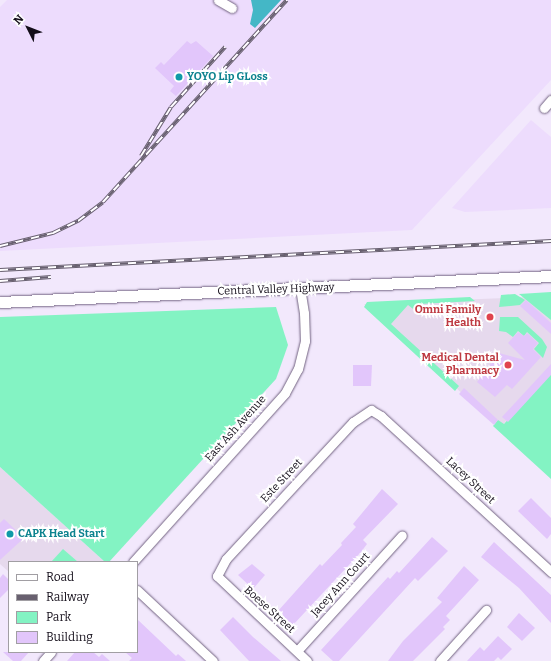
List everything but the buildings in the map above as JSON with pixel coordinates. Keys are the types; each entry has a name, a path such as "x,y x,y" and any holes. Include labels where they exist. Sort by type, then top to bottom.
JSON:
{"main road":[{"name":"Central Valley Highway","path":"0,302 551,276"}],"street":[{"path":"218,0 232,8"},
{"path":"544,108 551,100"},
{"name":"East Ash Avenue","path":"134,561 285,393 298,369 305,341 304,313 300,289"},
{"name":"Lacey Street","path":"371,410 381,416 551,572"},
{"name":"Este Street","path":"217,576 226,559 347,428 371,410"},
{"name":"Jacey Ann Court","path":"297,651 402,535"},
{"name":"Boese Street","path":"217,576 307,661"},
{"path":"138,591 213,661"},
{"path":"440,661 486,610"},
{"path":"43,661 50,653"}],"shaded area":[{"path":"7,0 551,0 551,80 412,230 0,251 0,7"},
{"path":"531,120 551,137 551,208 465,212 452,208"},
{"path":"551,296 551,372 500,428 364,304"},
{"path":"0,467 104,561 8,561 8,571 0,564"}],"green space":[{"path":"551,292 551,320 519,294"},
{"path":"515,294 525,300 520,305 499,307 501,295"},
{"path":"470,297 475,301 419,304 417,312 408,305 391,324 459,386 455,391 364,307 367,302"},
{"path":"276,307 288,345 276,379 110,561 104,561 0,467 0,317"},
{"path":"500,317 518,317 542,339 547,347 543,358 534,349 539,343 527,332 524,336 518,331 513,337 506,332 499,331"},
{"path":"551,372 551,479 493,426 498,420 504,424"},
{"path":"63,549 77,561 52,561"}],"water":[{"path":"251,0 281,0 255,28 250,24 253,10"}],"railway":[{"path":"0,246 53,233 78,221 103,202 287,0"},
{"path":"141,156 171,107 225,47"},
{"path":"0,270 551,241"},
{"path":"0,281 51,277"}],"place":[{"name":"YOYO Lip GLoss","path":"179,77"},
{"name":"Omni Family Health","path":"490,317"},
{"name":"Medical Dental Pharmacy","path":"508,365"},
{"name":"CAPK Head Start","path":"10,534"}]}
